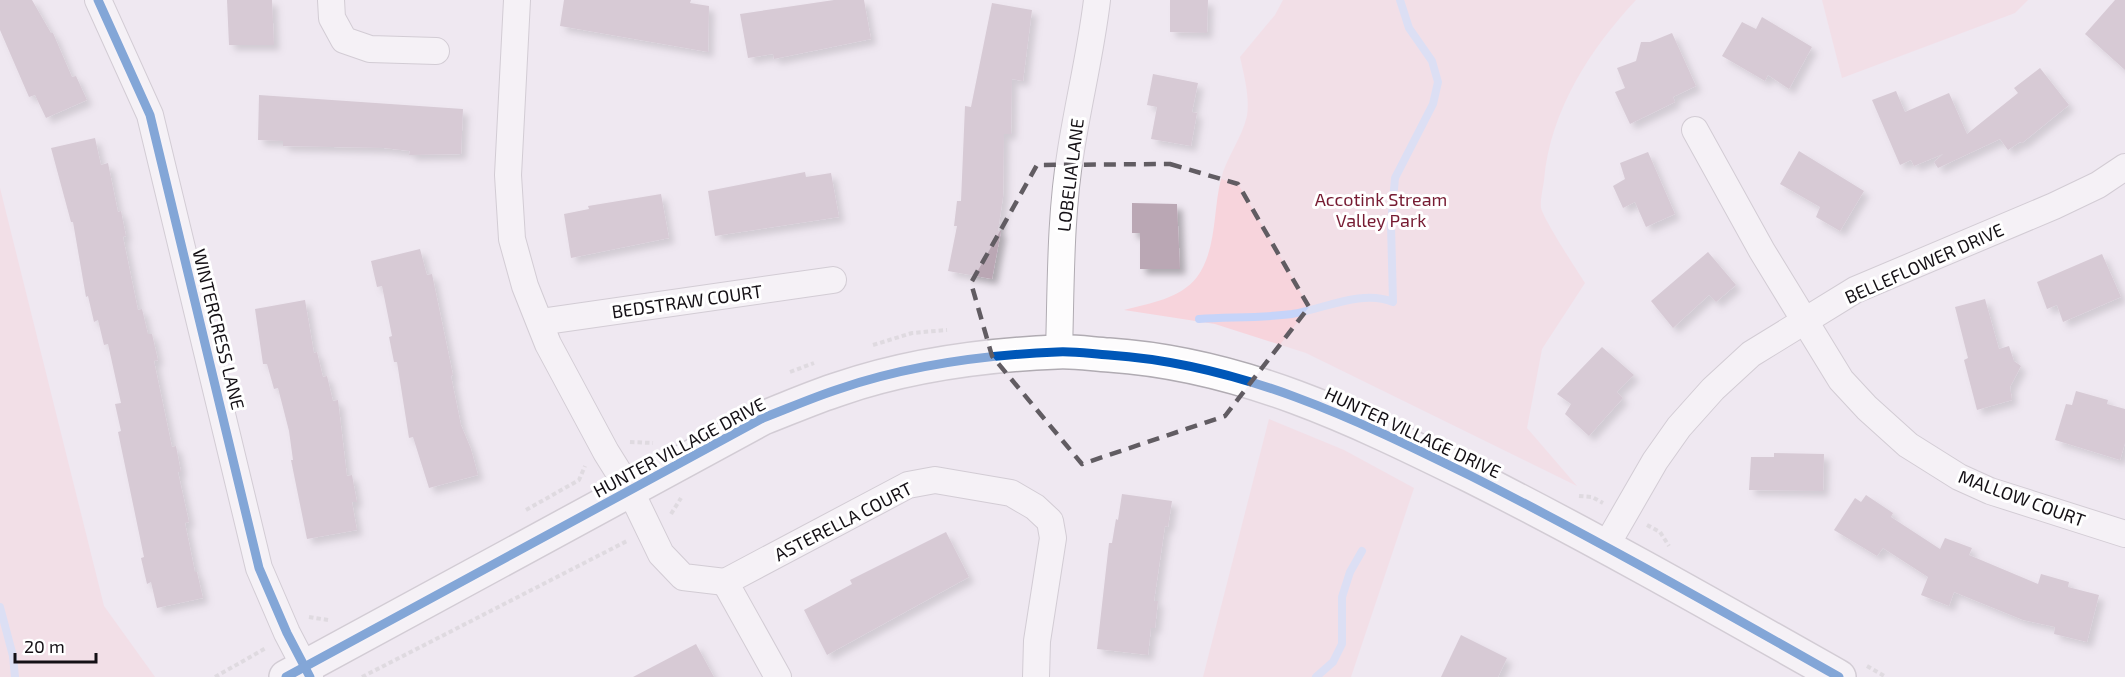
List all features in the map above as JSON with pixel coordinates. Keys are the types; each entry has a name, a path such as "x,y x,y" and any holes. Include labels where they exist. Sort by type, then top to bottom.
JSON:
{"street":[{"name":"WINTERCRESS LANE","path":"98,0 150,115 259,568 287,633 300,674"},
{"path":"332,0 332,18 344,40 370,50 436,51"},
{"path":"517,0 508,175 512,239 525,286 548,344 606,452 631,492 661,554 683,577 725,582 778,677"},
{"name":"LOBELIA LANE","path":"1059,352 1062,222 1071,150 1092,43 1097,0"},
{"name":"MALLOW COURT","path":"1695,130 1762,250 1841,380 1908,445 1935,464 1990,491 2125,534"},
{"name":"BELLEFLOWER DRIVE","path":"1606,546 1655,460 1679,427 1713,389 1751,354 1855,290 2054,206 2125,167"},
{"name":"BEDSTRAW COURT","path":"540,322 833,280"},
{"name":"HUNTER VILLAGE DRIVE","path":"300,674 763,418 840,388 930,366 1059,352 1156,358 1220,371 1270,386 1369,425 1853,671"},
{"name":"ASTERELLA COURT","path":"725,582 908,485 935,480 1011,493 1035,507 1050,521 1053,538 1037,641 1036,677"}],"path":[{"path":"867,347 912,333 957,329"},
{"path":"788,373 821,361"},
{"path":"519,514 579,480 586,464 623,442 653,443 663,438"},
{"path":"362,677 668,519 684,493"},
{"path":"1572,496 1592,497 1660,532 1674,553"},
{"path":"215,677 256,655 310,617 327,620 338,615"},
{"path":"1853,671 1886,677"}],"highlighted area":[{"path":"1170,164 1238,184 1309,307 1225,416 1082,464 992,356 971,283 1037,165"}],"green space":[{"name":"Accotink Stream Valley Park","path":"1283,0 1636,0 1603,39 1575,82 1554,130 1541,198 1543,214 1585,283 1542,349 1527,428 1577,486 1306,353 1215,324 1124,310 1164,299 1182,290 1197,277 1203,266 1211,242 1221,179 1247,116 1247,94 1240,57 1275,15"},
{"path":"1822,0 2028,0 2015,13 1842,78"},
{"path":"0,188 104,606 155,677 0,677"},
{"path":"1269,419 1344,450 1414,488 1351,677 1203,677"}],"building":[{"path":"0,0 32,0 53,33 72,77 76,76 87,100 46,118 35,95 29,97 0,30"},
{"path":"227,0 272,0 274,45 229,45"},
{"path":"564,0 691,0 690,3 709,6 708,52 560,26"},
{"path":"834,0 864,0 871,39 774,59 773,54 748,58 740,14"},
{"path":"1170,0 1208,0 1207,33 1170,32"},
{"path":"2115,0 2125,0 2125,70 2085,34"},
{"path":"992,3 1032,10 1023,81 1012,79 1011,134 1004,134 1003,197 998,231 1001,231 992,279 948,271 957,226 954,226 957,201 961,201 965,106 971,107"},
{"path":"1762,17 1812,47 1789,89 1768,75 1765,81 1722,56 1742,22 1756,29"},
{"path":"1672,33 1696,86 1673,97 1675,102 1630,124 1615,92 1625,88 1617,68 1636,61 1641,42 1650,42"},
{"path":"2040,68 2069,105 2022,143 2008,150 2000,139 1938,168 1934,162 1943,154 1914,166 1911,160 1900,165 1872,100 1896,91 1905,112 1949,93 1967,134 2018,93 2014,88"},
{"path":"1153,74 1198,83 1192,112 1197,113 1191,146 1151,139 1157,107 1147,105"},
{"path":"259,95 463,109 461,154 409,155 410,151 384,148 283,146 283,141 258,140"},
{"path":"95,138 101,165 108,163 118,212 121,211 126,236 123,237 138,310 142,309 148,334 152,334 158,360 154,361 172,447 176,446 181,472 178,472 189,522 185,523 203,598 157,608 151,582 147,584 141,558 144,557 118,432 121,431 115,404 121,403 108,344 104,345 98,320 94,322 88,296 86,297 73,222 71,222 51,148"},
{"path":"1799,151 1864,191 1840,231 1816,217 1820,207 1780,184"},
{"path":"1648,152 1675,214 1646,227 1635,202 1623,208 1613,186 1625,179 1620,163"},
{"path":"805,172 806,177 831,173 839,217 715,236 708,191"},
{"path":"661,194 669,238 571,258 564,214 589,209 588,206"},
{"path":"1132,203 1177,204 1180,269 1140,269 1140,233 1132,233"},
{"path":"420,249 427,275 432,274 461,425 478,475 429,488 413,437 409,438 397,362 394,362 389,337 392,336 382,286 377,287 371,261"},
{"path":"1708,252 1736,285 1716,302 1709,295 1673,328 1651,301"},
{"path":"2102,254 2121,297 2063,322 2057,305 2047,309 2037,282"},
{"path":"1985,299 1999,349 2009,346 2014,361 2021,366 2010,387 2012,400 1977,410 1964,360 1968,358 1955,307"},
{"path":"305,300 314,353 317,352 323,377 327,376 333,401 338,400 347,476 352,475 357,502 352,502 357,530 307,539 291,460 293,460 289,431 278,388 274,389 267,364 263,364 255,309"},
{"path":"1602,347 1634,375 1617,392 1623,398 1589,436 1565,414 1571,404 1557,394"},
{"path":"2076,391 2108,400 2107,404 2125,409 2125,443 2120,460 2055,440 2066,404 2072,405"},
{"path":"1774,453 1824,454 1823,491 1749,490 1751,457 1774,457"},
{"path":"1122,494 1172,501 1168,527 1165,526 1154,601 1158,601 1155,628 1151,628 1148,655 1097,649 1109,543 1112,543"},
{"path":"1866,495 1893,513 1891,517 1940,549 1945,538 1972,548 1969,555 2038,584 2041,574 2069,582 2068,587 2099,595 2087,642 2054,634 2055,627 2023,620 1954,592 1949,606 1921,595 1928,577 1883,548 1877,556 1834,530 1855,498 1861,502"},
{"path":"946,532 969,577 827,655 804,610 852,584 850,580"},
{"path":"1461,635 1507,658 1498,677 1441,677"},
{"path":"696,644 714,677 633,677"}],"waterway":[{"path":"1199,319 1292,314 1356,299 1369,298 1393,302 1391,225 1395,178 1433,104 1438,82 1432,61 1409,28 1400,0"},
{"path":"1316,677 1333,662 1342,644 1342,597 1350,572 1362,551"},
{"path":"0,607 13,656 15,677"}],"cycle path":[{"path":"98,0 150,115 259,568 287,633 310,677"},
{"path":"286,677 763,418 830,392 919,368 974,359 1063,352 1158,360 1205,370 1251,382 1340,415 1471,476 1564,524 1839,677"}]}
